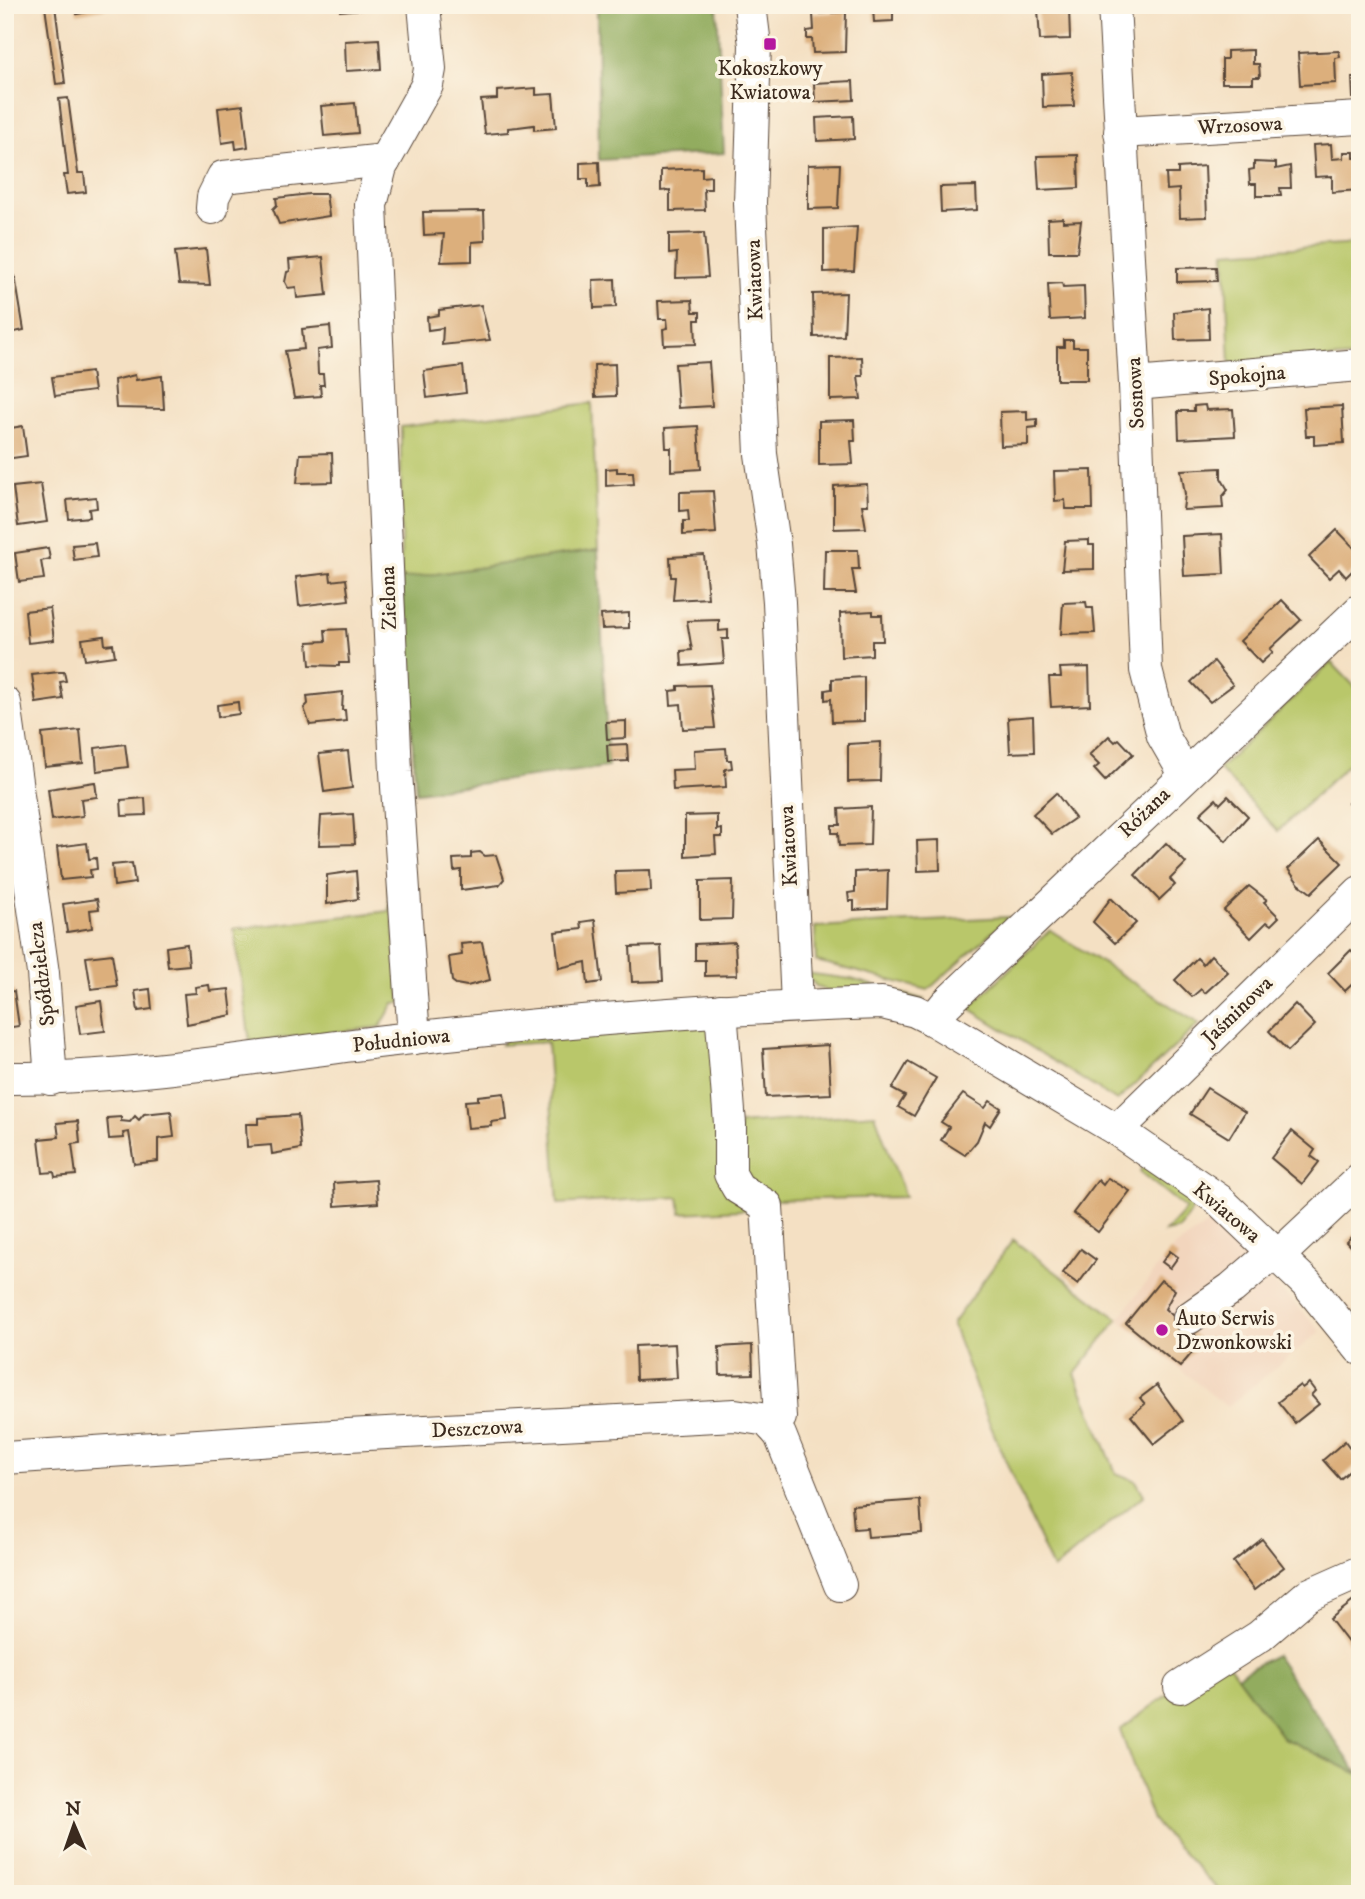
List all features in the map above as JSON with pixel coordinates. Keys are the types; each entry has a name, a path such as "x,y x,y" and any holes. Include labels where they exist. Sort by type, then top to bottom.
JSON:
{"street":[{"name":"Zielona","path":"414,1038 396,772 371,205 385,160 427,85 430,69 424,5"},
{"name":"Kwiatowa","path":"750,5 755,45 750,203 761,454 779,602 797,1005 882,1003 915,1011 1117,1130 1219,1200 1307,1284 1360,1349"},
{"name":"Sosnowa","path":"1114,5 1135,384 1146,670 1163,736 1185,774"},
{"name":"Wrzosowa","path":"1121,132 1360,118"},
{"path":"212,208 212,197 223,177 385,160"},
{"name":"Spokojna","path":"1135,384 1360,365"},
{"name":"Różana","path":"933,1020 946,1004 1185,774 1360,610"},
{"name":"Spółdzielcza","path":"5,703 43,973 51,1079"},
{"name":"Jaśminowa","path":"1117,1130 1360,892"},
{"name":"Południowa","path":"5,1078 51,1079 414,1038 797,1005"},
{"path":"721,1010 730,1124 730,1174 738,1188 766,1206 780,1417 772,1426 780,1435 840,1586"},
{"path":"1189,1318 1232,1289 1276,1254 1360,1179"},
{"name":"Deszczowa","path":"5,1458 641,1418 735,1415 767,1420 772,1426"},
{"path":"1180,1687 1260,1636 1308,1595 1360,1572"}],"shaded area":[{"path":"1213,1220 1321,1331 1227,1407 1118,1319 1170,1251"}],"green space":[{"path":"597,5 717,5 724,153 599,160"},
{"path":"1360,244 1360,357 1230,364 1225,252"},
{"path":"592,403 598,550 401,579 401,427"},
{"path":"598,550 608,767 416,792 401,579"},
{"path":"1331,662 1360,692 1360,753 1278,831 1219,769"},
{"path":"388,870 401,1003 394,1003 380,1027 250,1042 234,929 389,911"},
{"path":"1009,917 928,990 816,961 815,927"},
{"path":"1050,930 1199,1024 1117,1101 969,1008"},
{"path":"804,973 851,979 925,1000 831,992 817,987"},
{"path":"715,1020 726,1193 761,1209 681,1213 679,1197 558,1204 547,1042 501,1045 505,1038"},
{"path":"875,1114 905,1197 776,1200 756,1187 742,1167 739,1124"},
{"path":"1143,1166 1196,1204 1179,1229 1165,1232 1186,1209 1140,1172"},
{"path":"1013,1240 1118,1319 1075,1374 1116,1473 1136,1481 1144,1495 1053,1570 988,1420 952,1324"},
{"path":"1221,1654 1283,1738 1360,1772 1360,1894 1222,1894 1153,1821 1120,1730"},
{"path":"1275,1655 1358,1774 1283,1738 1237,1676"}],"building":[{"path":"76,5 113,5 113,7 77,14"},
{"path":"340,5 375,5 375,8 340,11"},
{"path":"469,5 509,5 509,9 469,9"},
{"path":"1048,5 1069,8 1070,39 1040,40 1038,9 1048,9"},
{"path":"55,6 65,83 56,84 45,7"},
{"path":"893,7 893,21 874,22 873,8"},
{"path":"846,12 845,52 813,53 812,39 807,39 807,31 814,30 813,14"},
{"path":"379,39 381,69 346,71 345,41"},
{"path":"1253,50 1253,64 1259,64 1260,77 1253,77 1253,83 1222,83 1222,59 1227,59 1227,51"},
{"path":"1339,51 1340,57 1335,58 1336,83 1300,85 1298,53"},
{"path":"1072,72 1074,106 1043,107 1042,74"},
{"path":"1352,78 1360,78 1360,97 1353,98"},
{"path":"853,81 854,100 815,102 814,83"},
{"path":"536,88 536,95 553,94 556,128 534,130 534,125 508,128 508,132 485,134 481,100 497,99 497,91"},
{"path":"68,98 78,173 84,173 86,192 67,194 64,175 68,175 59,99"},
{"path":"355,103 358,133 324,136 321,106"},
{"path":"243,105 248,147 236,149 235,141 222,143 218,108"},
{"path":"853,116 854,139 817,141 816,118"},
{"path":"1331,144 1332,159 1344,158 1344,152 1354,152 1354,158 1360,158 1360,190 1332,192 1332,176 1315,177 1313,145"},
{"path":"1078,155 1079,188 1039,190 1037,156"},
{"path":"599,162 600,187 588,188 588,179 580,179 580,163"},
{"path":"1254,162 1276,163 1276,169 1290,166 1291,188 1280,188 1281,196 1256,196 1256,184 1250,184 1249,170 1254,169"},
{"path":"840,164 838,208 808,209 808,165"},
{"path":"1205,166 1207,217 1180,218 1179,189 1167,190 1166,174 1178,174 1178,168"},
{"path":"702,168 702,177 711,176 711,189 704,189 705,210 670,211 670,190 661,191 661,170"},
{"path":"976,186 977,210 941,212 940,187"},
{"path":"326,194 329,216 279,224 273,209 277,205 276,198"},
{"path":"484,211 485,241 472,242 472,261 441,262 444,234 424,235 423,212"},
{"path":"1063,218 1063,222 1081,221 1077,252 1049,252 1048,219"},
{"path":"857,227 854,271 824,272 824,229"},
{"path":"704,233 708,277 676,278 677,253 669,254 669,234"},
{"path":"206,249 210,285 179,284 175,252"},
{"path":"323,257 327,295 297,298 296,287 288,288 285,282 287,272 290,271 289,260"},
{"path":"1216,267 1217,281 1177,282 1177,268"},
{"path":"15,276 24,330 5,334 5,278"},
{"path":"615,279 616,307 594,308 593,280"},
{"path":"1062,283 1063,287 1084,286 1085,318 1050,320 1048,284"},
{"path":"846,293 844,336 814,337 813,294"},
{"path":"692,300 693,312 700,312 700,320 695,320 696,344 664,345 663,329 668,328 667,319 659,319 658,301"},
{"path":"481,305 490,340 442,345 443,328 428,330 427,317 439,315 439,310"},
{"path":"1208,308 1209,339 1175,340 1174,312"},
{"path":"330,326 332,348 317,350 318,374 323,374 324,385 320,385 321,396 294,398 285,351 304,349 302,329"},
{"path":"1064,340 1073,340 1073,347 1087,347 1087,380 1057,380 1057,347 1064,347"},
{"path":"862,357 863,376 858,376 861,399 830,400 830,358"},
{"path":"709,362 712,406 678,408 675,364"},
{"path":"615,364 616,396 595,397 594,365"},
{"path":"463,366 466,393 427,398 424,371"},
{"path":"91,372 94,391 55,396 52,377"},
{"path":"135,375 136,380 162,376 164,409 116,408 114,380"},
{"path":"1205,405 1206,410 1233,409 1235,436 1179,439 1178,411 1194,411 1194,406"},
{"path":"1342,406 1344,443 1314,445 1314,436 1306,436 1304,408"},
{"path":"1027,411 1027,420 1037,419 1037,427 1028,428 1028,445 1001,446 1000,412"},
{"path":"854,420 855,441 851,441 853,464 819,465 819,421"},
{"path":"23,426 27,456 5,459 5,429"},
{"path":"698,426 701,469 671,471 671,448 666,448 665,428"},
{"path":"332,453 333,482 297,483 300,454"},
{"path":"617,468 617,472 633,472 634,484 606,486 606,469"},
{"path":"1221,468 1221,478 1228,490 1222,497 1223,508 1183,510 1185,494 1181,470"},
{"path":"1092,470 1093,509 1066,509 1065,500 1055,501 1054,471"},
{"path":"41,484 47,522 18,526 13,487"},
{"path":"867,484 868,505 862,505 866,528 834,529 834,486"},
{"path":"713,491 716,533 683,535 683,521 689,521 688,510 680,511 680,492"},
{"path":"96,497 97,508 89,509 90,517 69,519 67,500"},
{"path":"1337,530 1360,554 1360,563 1346,577 1339,569 1329,578 1309,557"},
{"path":"1222,534 1224,574 1184,576 1182,536"},
{"path":"1089,540 1089,545 1094,545 1094,569 1062,570 1065,541"},
{"path":"95,543 97,557 74,560 72,545"},
{"path":"48,548 50,559 41,561 44,579 19,582 15,553"},
{"path":"825,550 858,550 859,569 852,569 856,593 824,593"},
{"path":"704,555 708,598 673,600 675,577 671,577 670,557"},
{"path":"330,573 331,581 346,579 349,600 299,606 296,577"},
{"path":"1282,600 1301,620 1270,649 1273,652 1261,663 1240,641"},
{"path":"1086,602 1087,608 1093,608 1095,633 1061,634 1063,603"},
{"path":"50,608 54,640 28,643 25,611"},
{"path":"873,611 873,615 882,615 883,641 872,641 872,655 841,657 840,613"},
{"path":"629,613 629,628 602,629 601,615"},
{"path":"719,620 719,631 728,630 728,639 722,639 724,663 682,666 681,651 692,650 687,621"},
{"path":"346,629 349,663 339,663 339,666 310,665 308,642 326,641 325,630"},
{"path":"104,636 105,645 113,644 115,656 85,660 82,639"},
{"path":"1214,661 1233,685 1210,702 1191,682"},
{"path":"1089,667 1090,705 1051,707 1049,677 1061,677 1060,668"},
{"path":"64,672 66,681 60,682 63,699 36,703 32,675"},
{"path":"864,677 864,721 832,722 831,699 825,700 825,690 832,689 832,679"},
{"path":"710,685 715,728 683,729 681,704 671,705 670,691 678,690 678,686"},
{"path":"343,692 342,710 345,710 346,721 310,725 304,708 308,704 307,696"},
{"path":"238,702 239,714 218,717 217,705"},
{"path":"1033,716 1034,752 1010,753 1008,718"},
{"path":"626,721 626,738 607,739 606,722"},
{"path":"80,730 83,763 45,767 42,734"},
{"path":"1109,736 1115,742 1119,739 1133,754 1105,781 1094,769 1099,765 1089,755"},
{"path":"881,742 880,781 848,782 848,744"},
{"path":"125,744 128,767 97,771 95,748"},
{"path":"627,744 628,761 608,762 607,745"},
{"path":"726,748 727,760 731,760 732,768 725,769 726,787 673,790 672,770 695,769 694,750"},
{"path":"348,751 352,788 324,792 319,754"},
{"path":"95,782 97,797 81,799 83,816 52,820 48,789"},
{"path":"1360,792 1360,816 1348,803"},
{"path":"1056,793 1075,818 1052,834 1033,814"},
{"path":"1228,796 1248,816 1226,841 1200,814 1216,799 1220,804"},
{"path":"145,798 146,815 122,816 121,800"},
{"path":"871,807 870,845 839,846 838,833 832,833 832,825 840,825 839,809"},
{"path":"353,814 355,844 319,845 321,816"},
{"path":"717,815 717,830 722,829 722,837 715,837 716,854 685,856 685,816"},
{"path":"939,840 940,870 918,871 917,841"},
{"path":"1319,840 1342,863 1311,893 1299,884 1288,869"},
{"path":"87,843 89,859 96,858 97,869 90,870 91,877 61,880 57,847"},
{"path":"1166,843 1186,863 1170,879 1175,885 1159,900 1135,875"},
{"path":"480,852 485,856 496,855 504,879 499,885 461,890 461,870 454,871 453,859 471,858 471,853"},
{"path":"132,863 135,883 114,886 112,865"},
{"path":"650,870 651,891 616,893 615,871"},
{"path":"888,870 887,908 854,910 854,901 849,901 848,893 855,892 855,872"},
{"path":"356,871 358,899 327,904 327,875"},
{"path":"733,880 732,919 700,920 700,881"},
{"path":"1249,886 1267,900 1264,902 1279,917 1271,925 1267,922 1251,938 1224,910"},
{"path":"1111,898 1136,923 1115,943 1093,922"},
{"path":"97,899 99,909 90,910 92,928 67,932 63,904"},
{"path":"595,920 602,982 588,984 586,962 559,968 555,932 582,929 581,922"},
{"path":"482,942 490,980 467,986 456,984 452,981 449,957 462,955 461,944"},
{"path":"735,942 737,975 705,976 705,960 695,960 695,944"},
{"path":"187,944 189,965 168,967 166,947"},
{"path":"661,946 663,981 632,982 630,947"},
{"path":"1351,950 1360,959 1360,977 1345,991 1328,973"},
{"path":"112,954 117,986 91,989 86,957"},
{"path":"1211,955 1228,972 1205,993 1201,989 1192,997 1175,980 1197,958 1203,964"},
{"path":"209,985 210,991 229,989 232,1015 187,1024 184,994 196,993 195,987"},
{"path":"150,989 152,1009 138,1011 135,991"},
{"path":"14,991 19,1026 5,1028 5,992"},
{"path":"101,1001 105,1031 80,1034 76,1005"},
{"path":"1295,1004 1315,1025 1288,1051 1269,1031"},
{"path":"828,1045 831,1094 766,1097 763,1049"},
{"path":"908,1062 936,1078 914,1116 898,1107 905,1096 892,1089"},
{"path":"1207,1088 1245,1112 1229,1138 1190,1114"},
{"path":"504,1093 507,1120 491,1122 492,1126 468,1128 465,1101 478,1100 478,1096"},
{"path":"963,1094 985,1108 990,1101 1001,1108 990,1126 985,1122 977,1141 965,1155 941,1140 949,1127 941,1122"},
{"path":"171,1111 174,1137 158,1139 158,1161 134,1164 129,1132 123,1133 124,1138 109,1139 107,1118 121,1117 121,1121 130,1122 135,1116 139,1120 144,1114"},
{"path":"298,1115 301,1149 272,1154 271,1145 247,1147 246,1124 258,1124 258,1118"},
{"path":"78,1121 80,1143 72,1144 76,1175 55,1177 54,1172 43,1173 39,1139 59,1137 57,1123"},
{"path":"1292,1131 1315,1150 1311,1156 1319,1162 1302,1184 1271,1158"},
{"path":"1108,1178 1130,1191 1098,1232 1073,1213 1098,1180 1103,1185"},
{"path":"376,1180 378,1203 335,1206 334,1183"},
{"path":"1360,1228 1360,1257 1346,1242"},
{"path":"1081,1249 1096,1260 1078,1284 1063,1273"},
{"path":"1170,1251 1178,1257 1170,1268 1162,1262"},
{"name":"Auto Serwis Dzwonkowski","path":"1161,1280 1175,1290 1165,1309 1202,1341 1180,1367 1126,1323"},
{"path":"675,1344 677,1378 636,1380 635,1346"},
{"path":"752,1345 753,1374 720,1375 719,1347"},
{"path":"1309,1383 1315,1391 1311,1395 1319,1404 1295,1423 1278,1402 1300,1385 1302,1388"},
{"path":"1157,1385 1183,1421 1154,1444 1131,1416 1145,1404 1140,1398"},
{"path":"1345,1441 1360,1462 1340,1479 1323,1460"},
{"path":"920,1500 922,1533 868,1537 867,1528 854,1529 852,1505"},
{"path":"1262,1539 1284,1567 1254,1590 1233,1562"},
{"path":"1360,1596 1360,1658 1330,1619"}],"place":[{"name":"Kokoszkowy Kwiatowa","path":"770,44"},
{"name":"Auto Serwis Dzwonkowski","path":"1162,1330"}]}
